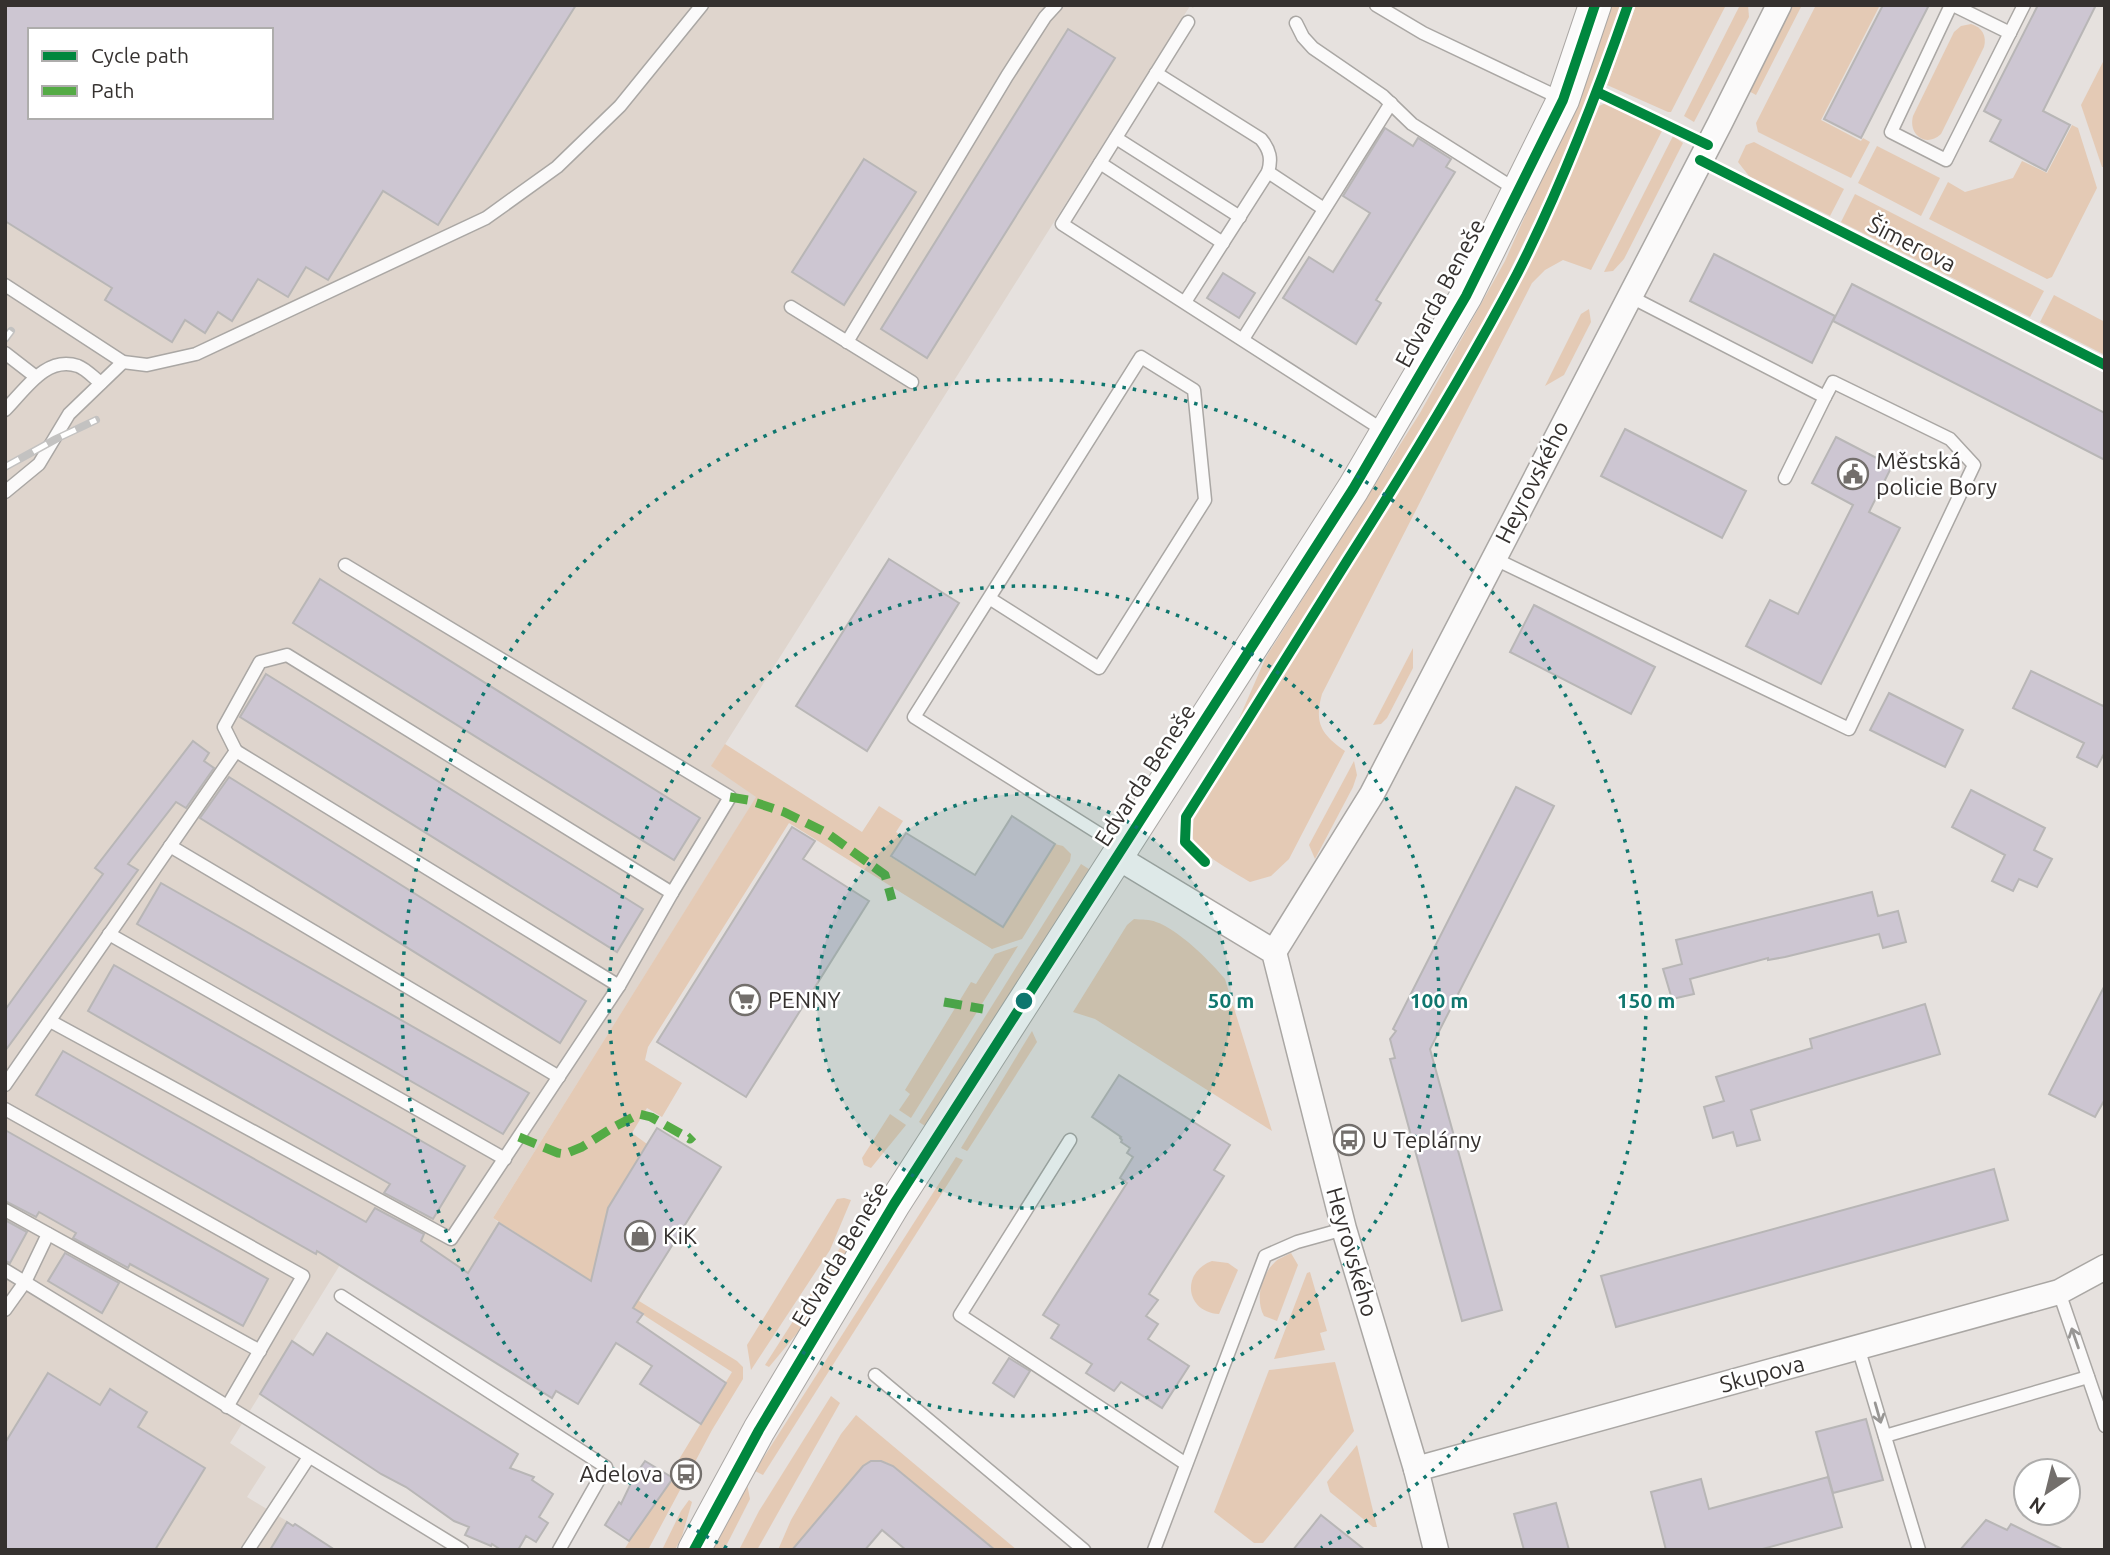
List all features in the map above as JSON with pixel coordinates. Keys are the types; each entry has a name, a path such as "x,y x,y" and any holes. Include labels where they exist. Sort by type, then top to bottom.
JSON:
{"street":[{"name":"Edvarda Beneše","path":"694,1550 759,1430 894,1203 1353,489 1466,296 1563,100 1595,5"},
{"name":"Heyrovského","path":"1436,1550 1416,1469 1344,1229 1274,952 1371,794 1779,5"},
{"path":"1120,853 1274,952"},
{"name":"Skupova","path":"1416,1469 2059,1292 2105,1267"}],"lane":[{"path":"5,285 123,362 147,365 196,354 486,218 558,167 620,106 702,5"},
{"path":"848,342 1007,76 1045,17 1056,5"},
{"path":"1376,5 1423,33 1563,100"},
{"path":"2010,33 1952,5 1891,132 1946,160 2010,33 2024,5"},
{"path":"1188,22 1062,224 1386,432"},
{"path":"1296,23 1313,48 1383,96 1412,124 1518,191"},
{"path":"1156,73 1261,139 1270,154 1268,172 1185,302"},
{"path":"1243,339 1391,103"},
{"path":"1116,138 1240,217"},
{"path":"1100,163 1223,243"},
{"path":"1268,172 1324,209"},
{"path":"1629,296 1825,397"},
{"path":"791,307 912,382"},
{"path":"5,353 36,377"},
{"path":"989,598 1099,668 1205,500 1194,390 1141,357 989,598 914,717 1120,853"},
{"path":"5,492 39,464 69,414 123,362"},
{"path":"5,410 44,370 59,364 79,366 101,383"},
{"path":"1493,558 1849,729 1974,466 1950,439 1833,382 1785,478"},
{"path":"50,1021 451,1239 619,986 730,797 345,565"},
{"path":"619,986 236,751 224,727 260,662 287,655 672,893"},
{"path":"5,1085 236,751"},
{"path":"170,846 559,1077"},
{"path":"109,934 505,1158"},
{"path":"5,1109 303,1276 227,1407"},
{"path":"1070,1140 960,1315 1186,1464"},
{"path":"5,1210 260,1351"},
{"path":"1154,1550 1265,1256 1297,1242 1344,1229"},
{"path":"5,1310 25,1282 48,1234"},
{"path":"5,1270 309,1457 447,1546 462,1550"},
{"path":"2059,1292 2105,1426"},
{"path":"341,1296 606,1467 559,1550"},
{"path":"1858,1348 1919,1550"},
{"path":"875,1374 1083,1550"},
{"path":"1885,1436 2088,1377"},
{"path":"248,1550 309,1457"}],"shaded area":[{"path":"5,5 1195,5 1193,8 1190,6 712,765 757,796 493,1218 499,1223 467,1273 372,1213 230,1443 266,1467 247,1497 335,1550 5,1550"},
{"path":"1610,5 1621,5 1582,115 1489,314 1445,393 1235,728 1266,657 1420,413 1505,261 1583,80"},
{"path":"1636,5 1726,5 1671,112 1607,85"},
{"path":"1740,5 1748,5 1749,17 1694,122 1684,116"},
{"path":"1790,5 1802,5 1756,95 1747,90"},
{"path":"1816,5 1880,5 1821,120 1861,141 1863,138 1870,142 1851,178 1758,132 1756,123"},
{"path":"1971,24 1983,32 1984,47 1941,134 1930,140 1924,139 1913,129 1913,116 1954,32 1961,26"},
{"path":"2105,58 2105,167 2102,167 2081,105"},
{"path":"1610,101 1656,123 1661,126 1662,131 1591,270 1563,260 1545,270 1532,283 1322,694 1319,720 1330,739 1345,751 1289,859 1271,876 1250,882 1199,848 1192,837 1194,816 1430,441 1502,316 1565,186 1599,106"},
{"path":"2072,125 2078,128 2097,188 2052,277 2047,279 1929,219 1948,182 1965,192 2013,178 2022,161 2047,173"},
{"path":"1673,136 1683,143 1624,259 1613,271 1604,272"},
{"path":"1754,142 1844,189 1830,216 1749,176 1738,162 1746,145"},
{"path":"1877,146 1940,178 1921,216 1858,183"},
{"path":"1855,194 2044,291 2030,317 1841,222"},
{"path":"2054,295 2105,322 2105,355 2040,322"},
{"path":"1589,309 1591,322 1564,375 1545,386 1581,314"},
{"path":"1413,648 1413,668 1387,718 1381,724 1373,725"},
{"path":"725,744 862,832 879,806 903,821 896,832 903,837 891,857 1002,927 1055,844 1063,846 1071,854 1070,861 1022,939 992,949 789,823 648,1047 645,1060 682,1083 662,1117 647,1108 632,1133 647,1144 608,1208 595,1264 643,1293 639,1301 743,1367 743,1379 712,1430 648,1550 624,1550 732,1372 493,1218 756,797 711,766"},
{"path":"1354,761 1357,775 1353,787 1315,859 1309,845"},
{"path":"1081,864 1092,871 928,1128 919,1122"},
{"path":"1134,919 1154,921 1174,931 1203,955 1225,979 1272,1131 1095,1019 1073,1012 1127,925"},
{"path":"1018,946 911,1118 899,1110 910,1094 905,1090 971,982 976,984 995,954"},
{"path":"1032,1031 1037,1042 968,1150 961,1148"},
{"path":"890,1114 906,1125 871,1168 864,1165 862,1158"},
{"path":"956,1157 963,1160 763,1475 755,1471"},
{"path":"837,1199 851,1200 830,1250 751,1370 747,1345"},
{"path":"859,1218 858,1235 809,1319 769,1367 765,1365"},
{"path":"1291,1253 1298,1265 1277,1321 1264,1316 1261,1310 1261,1288 1270,1267"},
{"path":"1212,1261 1228,1263 1238,1270 1219,1314 1208,1312 1199,1306 1191,1291 1195,1274 1202,1266"},
{"path":"1310,1272 1327,1331 1320,1333 1325,1350 1274,1359 1307,1273"},
{"path":"1335,1362 1354,1431 1263,1543 1254,1543 1214,1512 1269,1370"},
{"path":"831,1396 840,1403 757,1550 739,1550 759,1511"},
{"path":"856,1415 1017,1550 995,1550 893,1466 878,1461 863,1466 792,1550 778,1550 791,1520 841,1434"},
{"path":"1357,1445 1377,1527 1373,1527 1330,1492 1327,1482"},
{"path":"747,1484 750,1499 724,1550 712,1550"},
{"path":"689,1500 692,1502 675,1550 662,1550 681,1511"}],"building":[{"path":"5,5 576,5 438,225 383,191 328,280 306,267 288,297 258,279 232,321 218,312 205,333 185,320 172,342 105,300 112,288 5,221"},
{"path":"1883,5 1929,5 1861,138 1824,119"},
{"path":"2038,5 2096,5 2043,111 2070,125 2046,171 1990,141 2001,120 1984,111"},
{"path":"1068,29 1115,58 927,358 881,329"},
{"path":"1385,128 1413,146 1418,138 1451,159 1446,167 1455,172 1376,300 1381,303 1356,344 1283,298 1309,257 1333,272 1370,213 1343,196"},
{"path":"864,159 916,192 844,305 792,272"},
{"path":"1714,254 1835,316 1812,363 1690,301"},
{"path":"1223,273 1255,293 1239,318 1207,298"},
{"path":"1852,284 2105,413 2105,460 1833,321"},
{"path":"1625,429 1746,491 1722,538 1601,476"},
{"path":"1836,437 1892,466 1869,512 1900,528 1821,684 1746,646 1770,600 1798,614 1853,505 1812,483"},
{"path":"889,559 959,603 867,751 796,706"},
{"path":"320,579 700,818 674,860 293,623"},
{"path":"1534,605 1655,667 1631,714 1510,652"},
{"path":"2031,671 2103,706 2105,702 2105,752 2097,767 2077,757 2084,743 2013,708"},
{"path":"266,674 643,909 617,952 240,717"},
{"path":"1889,693 1963,730 1945,767 1870,730"},
{"path":"193,741 209,753 204,761 214,768 186,808 176,802 128,864 138,870 5,1051 5,1010 103,874 95,868"},
{"path":"229,777 586,1001 560,1043 200,818"},
{"path":"1516,787 1554,806 1430,1049 1502,1310 1462,1321 1390,1059 1395,1058 1390,1039"},
{"path":"1971,790 2045,828 2034,850 2052,859 2037,887 2019,879 2013,891 1992,881 2005,855 1952,827"},
{"path":"1012,816 1055,844 1003,927 891,856 906,833 975,875"},
{"name":"PENNY","path":"792,827 815,841 803,859 869,901 746,1097 657,1042"},
{"path":"161,883 529,1093 503,1134 137,924"},
{"path":"1872,892 1878,916 1898,911 1906,942 1883,948 1879,934 1785,957 1768,958 1690,979 1694,994 1672,999 1663,969 1682,964 1676,940"},
{"path":"114,965 465,1166 433,1219 384,1193 390,1184 88,1011"},
{"path":"2105,985 2105,1099 2095,1117 2049,1094"},
{"path":"1925,1004 1940,1054 1751,1110 1760,1140 1737,1146 1733,1132 1713,1138 1704,1107 1724,1101 1716,1077 1812,1048 1810,1039"},
{"path":"63,1051 366,1222 375,1208 424,1234 421,1241 468,1273 499,1223 591,1281 608,1208 657,1128 721,1167 633,1308 643,1314 637,1322 726,1383 701,1424 640,1384 652,1366 616,1343 578,1404 556,1391 552,1398 317,1251 316,1254 36,1095"},
{"path":"1119,1075 1230,1145 1214,1170 1224,1176 1149,1294 1158,1300 1146,1316 1158,1324 1148,1339 1189,1366 1162,1408 1121,1382 1114,1391 1086,1373 1092,1364 1051,1338 1059,1325 1043,1315 1127,1183 1120,1178 1133,1157 1127,1153 1130,1148 1121,1142 1121,1137 1092,1117"},
{"path":"5,1130 268,1279 243,1326 130,1264 128,1268 73,1238 76,1233 39,1212 36,1217 5,1201"},
{"path":"1994,1169 2008,1220 1616,1327 1601,1276"},
{"path":"5,1220 27,1232 10,1263 5,1261"},
{"path":"65,1253 119,1283 102,1313 48,1281"},
{"path":"327,1333 518,1454 510,1468 534,1477 532,1480 553,1494 539,1517 548,1523 536,1542 526,1536 518,1550 501,1550 465,1535 469,1527 454,1521 406,1487 381,1474 260,1394 292,1341 313,1355"},
{"path":"1009,1358 1030,1371 1014,1397 993,1383"},
{"path":"48,1373 100,1405 110,1389 147,1412 138,1427 205,1468 155,1550 5,1550 5,1443"},
{"path":"1866,1419 1883,1480 1833,1493 1816,1432"},
{"path":"645,1461 673,1478 629,1541 605,1525 619,1502 621,1504"},
{"path":"871,1461 881,1461 893,1466 995,1550 906,1550 882,1530 865,1550 792,1550 863,1466"},
{"path":"1828,1477 1842,1527 1759,1550 1666,1550 1651,1492 1701,1479 1709,1509"},
{"path":"1556,1503 1569,1550 1524,1550 1514,1514"},
{"path":"1321,1515 1365,1550 1293,1550"},
{"path":"1986,1520 2007,1530 2011,1524 2012,1527 2064,1550 1960,1550"},
{"path":"287,1522 293,1526 295,1524 335,1550 270,1550"}],"railway":[{"path":"5,339 11,331"},
{"path":"5,467 96,420"}],"marked path":[{"path":"730,797 784,812 827,833 885,875 892,900"},
{"path":"944,1002 983,1009"},
{"path":"519,1137 565,1154 639,1114 651,1117 690,1139 693,1136"}],"cycle path":[{"path":"694,1550 759,1430 894,1204 1353,489 1466,296 1563,100 1595,5"},
{"path":"1205,862 1185,842 1186,817 1413,455 1497,311 1533,242 1563,175 1628,5"},
{"path":"1597,92 1708,145"},
{"name":"Šimerova","path":"1700,160 2105,365"}],"place":[{"name":"Městská policie Bory","path":"1853,474"},
{"name":"PENNY","path":"745,1000"},
{"name":"U Teplárny","path":"1349,1140"},
{"name":"KiK","path":"640,1236"},
{"name":"Adelova","path":"686,1474"}]}
